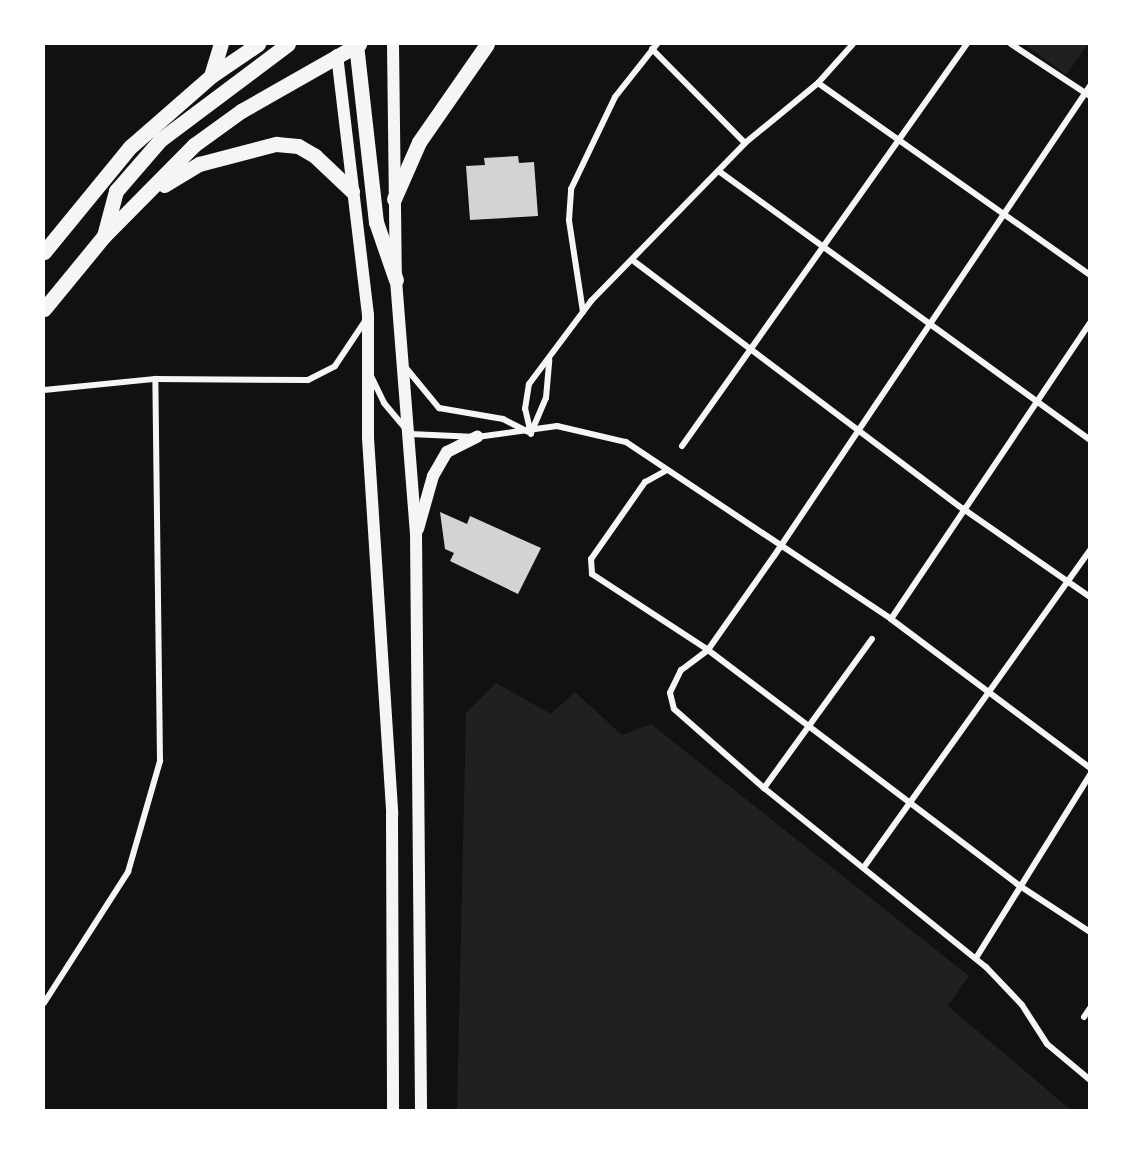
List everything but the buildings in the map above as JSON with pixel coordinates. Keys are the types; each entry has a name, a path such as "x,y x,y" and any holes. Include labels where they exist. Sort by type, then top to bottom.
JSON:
{"main road":[{"path":"211,76 221,44"},
{"path":"44,252 130,147 211,76 258,44"},
{"path":"104,236 116,191 160,140 219,90 288,44"},
{"path":"44,309 104,236 148,195 194,145 338,47 357,44 376,222 396,280"},
{"path":"393,44 396,280 410,434 416,533 421,1110"},
{"path":"394,199 419,142 487,44"},
{"path":"338,47 351,191 368,315 368,438 392,814 393,1110"},
{"path":"148,195 199,164 276,144 298,146 315,156 351,191"},
{"path":"416,533 433,476 447,452 477,437"}],"street":[{"path":"531,434 525,396 549,358 583,312 635,262 746,143 818,83 854,44"},
{"path":"682,446 898,138 968,44"},
{"path":"1011,44 1087,94"},
{"path":"583,312 568,220 571,189 615,97 654,46 746,143"},
{"path":"818,83 1005,211 1089,275"},
{"path":"1089,86 1087,94 1005,211 929,327 780,540 708,650 671,684 674,709 764,788 976,958 1011,991 1047,1044 1089,1080"},
{"path":"720,172 929,327 1089,440"},
{"path":"635,262 962,508 1089,597"},
{"path":"44,390 155,378 321,376 347,351 368,315"},
{"path":"891,619 962,508 1089,323"},
{"path":"531,434 546,398 549,358"},
{"path":"404,365 438,408 503,419 531,434"},
{"path":"369,371 384,403 410,434 477,437 531,434 557,426 610,437 670,471 780,540 891,619 987,694 1089,768"},
{"path":"44,1003 128,872 160,761 163,691 155,378"},
{"path":"670,471 650,475 591,559 590,571 708,650 1017,884 1089,932"},
{"path":"864,867 1089,550"},
{"path":"764,788 873,639"},
{"path":"976,958 1017,884 1089,775"},
{"path":"1084,1017 1089,1008"}],"shaded area":[{"path":"1024,44 1088,44 1066,75"},
{"path":"496,683 551,714 575,692 622,735 651,724 969,976 948,1006 1071,1110 457,1110 466,713"}]}
